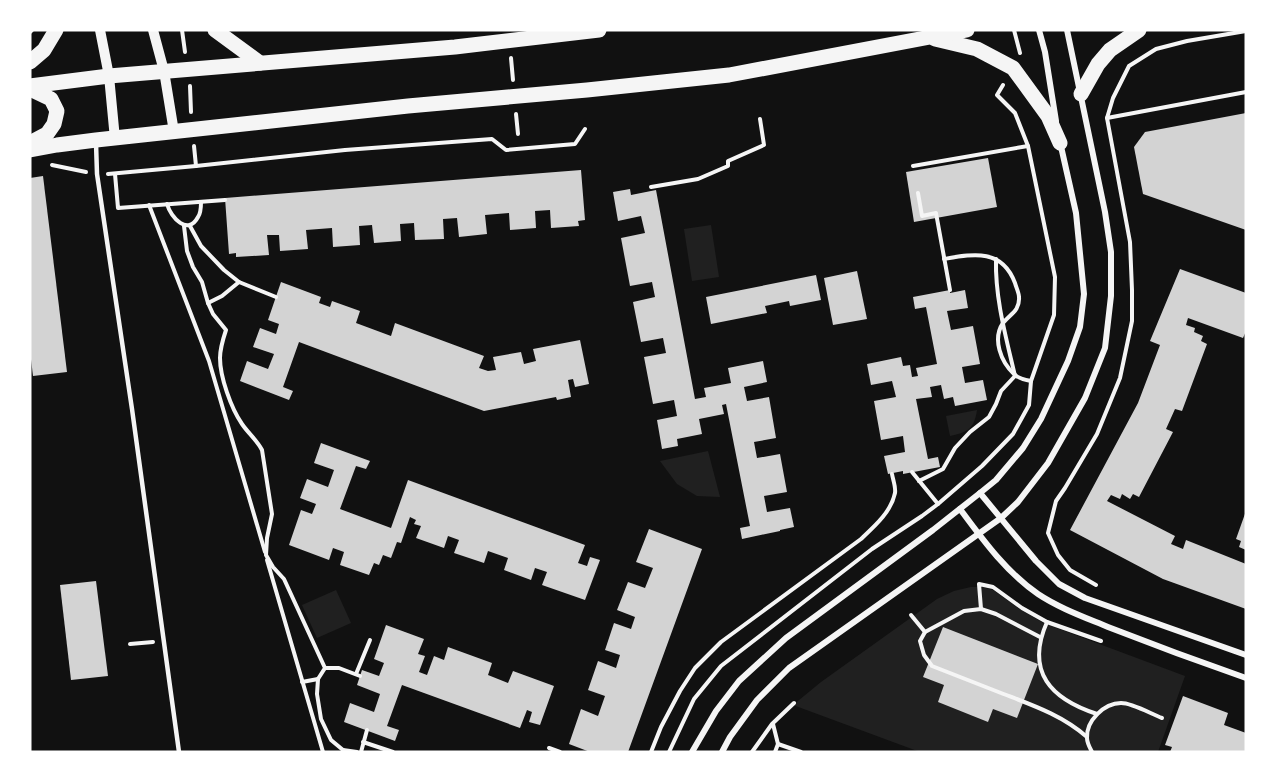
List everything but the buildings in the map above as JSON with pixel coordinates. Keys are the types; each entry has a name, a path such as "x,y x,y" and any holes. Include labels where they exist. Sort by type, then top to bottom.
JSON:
{"main road":[{"path":"30,62 44,50 56,30"},
{"path":"215,30 260,63"},
{"path":"30,87 109,76 455,47 598,30"},
{"path":"30,150 96,140 408,106 729,75 967,30"},
{"path":"1081,94 1098,64 1110,50 1139,30"},
{"path":"929,37 977,49 1013,68 1048,116 1060,142"},
{"path":"30,87 51,99 57,111 54,124 47,134 30,143"}],"street":[{"path":"100,30 109,76 116,139"},
{"path":"153,30 164,71 174,132"},
{"path":"692,752 716,711 739,681 786,638 996,480 1023,448 1041,419 1068,361 1080,327 1084,294 1076,213 1039,30"},
{"path":"722,752 730,736 757,700 789,668 1001,518 1048,464 1085,398 1105,348 1111,296 1111,252 1105,212 1067,30"},
{"path":"980,493 1036,561 1059,584 1085,598 1246,655"},
{"path":"960,509 978,534 1012,572 1039,594 1087,618 1246,678"}],"lane":[{"path":"96,140 97,174 134,421 179,752"}],"path":[{"path":"182,30 188,69 196,166"},
{"path":"1014,30 1021,57"},
{"path":"1246,31 1156,49 1129,66 1116,92 1107,118 1246,92"},
{"path":"669,752 694,699 721,666 872,549 938,504 982,466 1013,434 1029,405 1031,381 1054,315 1055,277 1028,146 1014,113 997,95"},
{"path":"651,187 698,179 728,166 728,161 764,145 760,119"},
{"path":"225,200 118,208 115,174 345,150 492,139 506,150 575,144 585,129"},
{"path":"913,166 1028,146"},
{"path":"918,194 922,216 936,213 950,290"},
{"path":"167,204 169,213 184,226 190,226 198,218 201,202"},
{"path":"149,205 209,362 322,752"},
{"path":"184,226 187,251 193,267 202,282 213,314 226,330 222,340 220,359 233,407 242,424 258,441 262,450 272,514 266,555 284,579 325,668"},
{"path":"190,226 201,246 224,270 239,282 276,297"},
{"path":"944,260 983,254 996,259 1012,277 1019,297 1016,312 1003,324 998,347 1015,376 1031,381"},
{"path":"996,259 996,277 1003,324 1015,376"},
{"path":"208,303 222,296 239,282"},
{"path":"919,481 944,469 956,448 988,417 1001,391 1015,376"},
{"path":"1104,588 1070,570 1058,555 1048,533 1056,501 1097,434 1120,378"},
{"path":"912,472 938,504"},
{"path":"651,752 661,727 695,668 722,642 878,524 891,505 895,491 892,474"},
{"path":"979,584 981,609"},
{"path":"1040,637 996,614 981,609 964,611 925,632 920,641 924,656 932,666 1058,716 1087,737 1092,752"},
{"path":"911,615 925,632"},
{"path":"1047,622 1040,637 1039,649 1041,668 1048,686 1064,700 1097,714"},
{"path":"325,668 339,668 358,675 370,640"},
{"path":"130,644 154,642"},
{"path":"325,668 318,679 317,694 321,719 331,740 343,751 359,752 367,730"},
{"path":"302,682 318,679"},
{"path":"752,752 772,723 794,703"},
{"path":"1087,737 1090,725 1097,714 1108,706 1122,703 1162,718"},
{"path":"772,723 778,744 775,752"},
{"path":"363,742 393,752"},
{"path":"778,744 801,752"},
{"path":"549,748 560,752"}],"shaded area":[{"path":"711,225 719,277 692,281 684,229"},
{"path":"977,410 974,422 969,429 950,436 946,416"},
{"path":"708,451 720,497 697,496 677,484 660,461"},
{"path":"971,587 993,590 1043,623 1185,676 1158,752 920,752 793,705 821,682 937,599 954,591"},
{"path":"336,590 351,623 317,638 302,605"}]}
